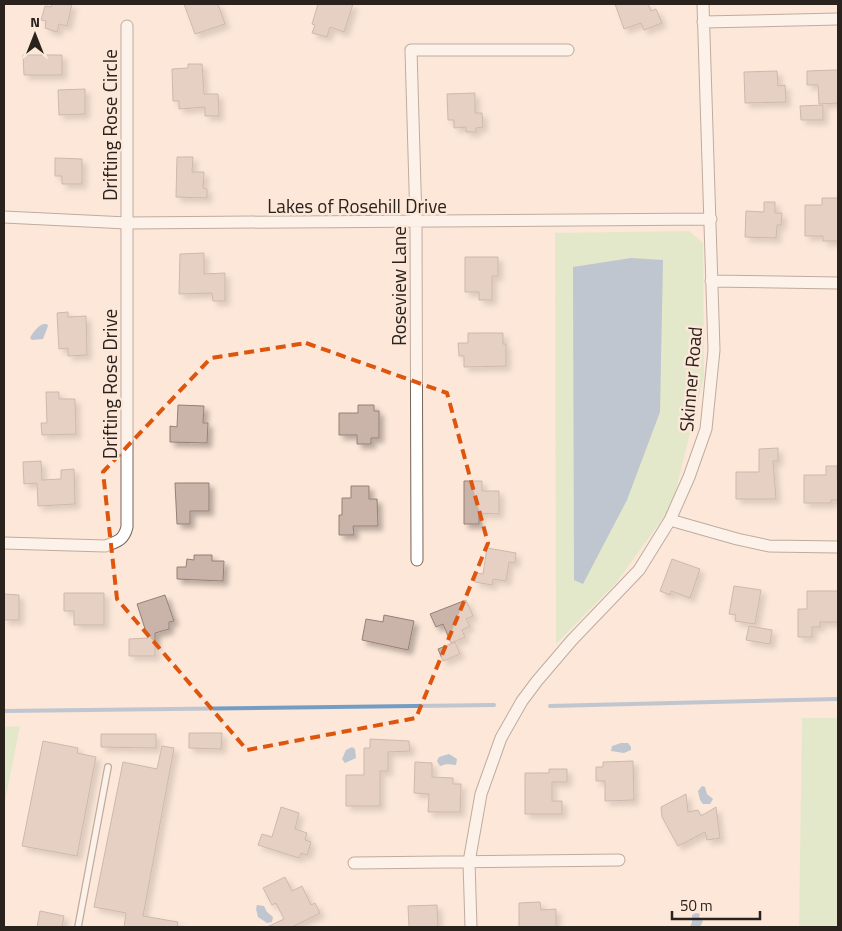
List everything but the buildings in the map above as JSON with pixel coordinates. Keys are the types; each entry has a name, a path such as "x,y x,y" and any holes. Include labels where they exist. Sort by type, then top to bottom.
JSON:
{"street":[{"name":"Skinner Road","path":"471,927 469,862 481,794 501,738 522,701 572,640 638,570 670,520 689,477 706,429 714,350 703,4"},
{"path":"703,22 838,19"},
{"name":"Drifting Rose Circle","path":"127,26 127,223"},
{"name":"Roseview Lane","path":"417,560 416,222 411,50 568,50"},
{"name":"Lakes of Rosehill Drive","path":"4,218 127,223 711,219"},
{"name":"Drifting Rose Drive","path":"4,543 105,546 118,542 125,534 127,527 127,223"},
{"path":"712,282 838,283"},
{"path":"670,520 769,546 838,547"},
{"path":"354,863 619,860"}],"lane":[{"path":"78,927 108,767"}],"highlighted area":[{"path":"306,343 447,393 488,543 416,718 247,750 117,599 103,472 211,358"}],"green space":[{"path":"689,231 703,243 704,377 672,506 616,583 556,644 555,233"},
{"path":"802,718 838,718 838,927 799,927"},
{"path":"20,726 4,807 4,727"}],"water":[{"path":"631,258 663,260 660,412 627,500 583,584 574,580 573,267"},
{"path":"43,324 48,326 43,339 32,340 30,338 32,334"},
{"path":"628,743 631,750 624,753 611,751 612,746"},
{"path":"352,747 355,749 356,758 345,763 342,759 346,750"},
{"path":"449,754 457,759 456,765 447,764 440,766 437,761 439,757"},
{"path":"702,786 705,787 707,794 713,799 710,804 703,804 700,800 698,791"},
{"path":"257,905 264,906 273,917 272,922 267,923 258,917"},
{"path":"700,914 699,917 703,921 700,927 690,927 692,915"}],"waterway":[{"path":"550,706 838,699"},
{"path":"4,711 494,705"}]}
